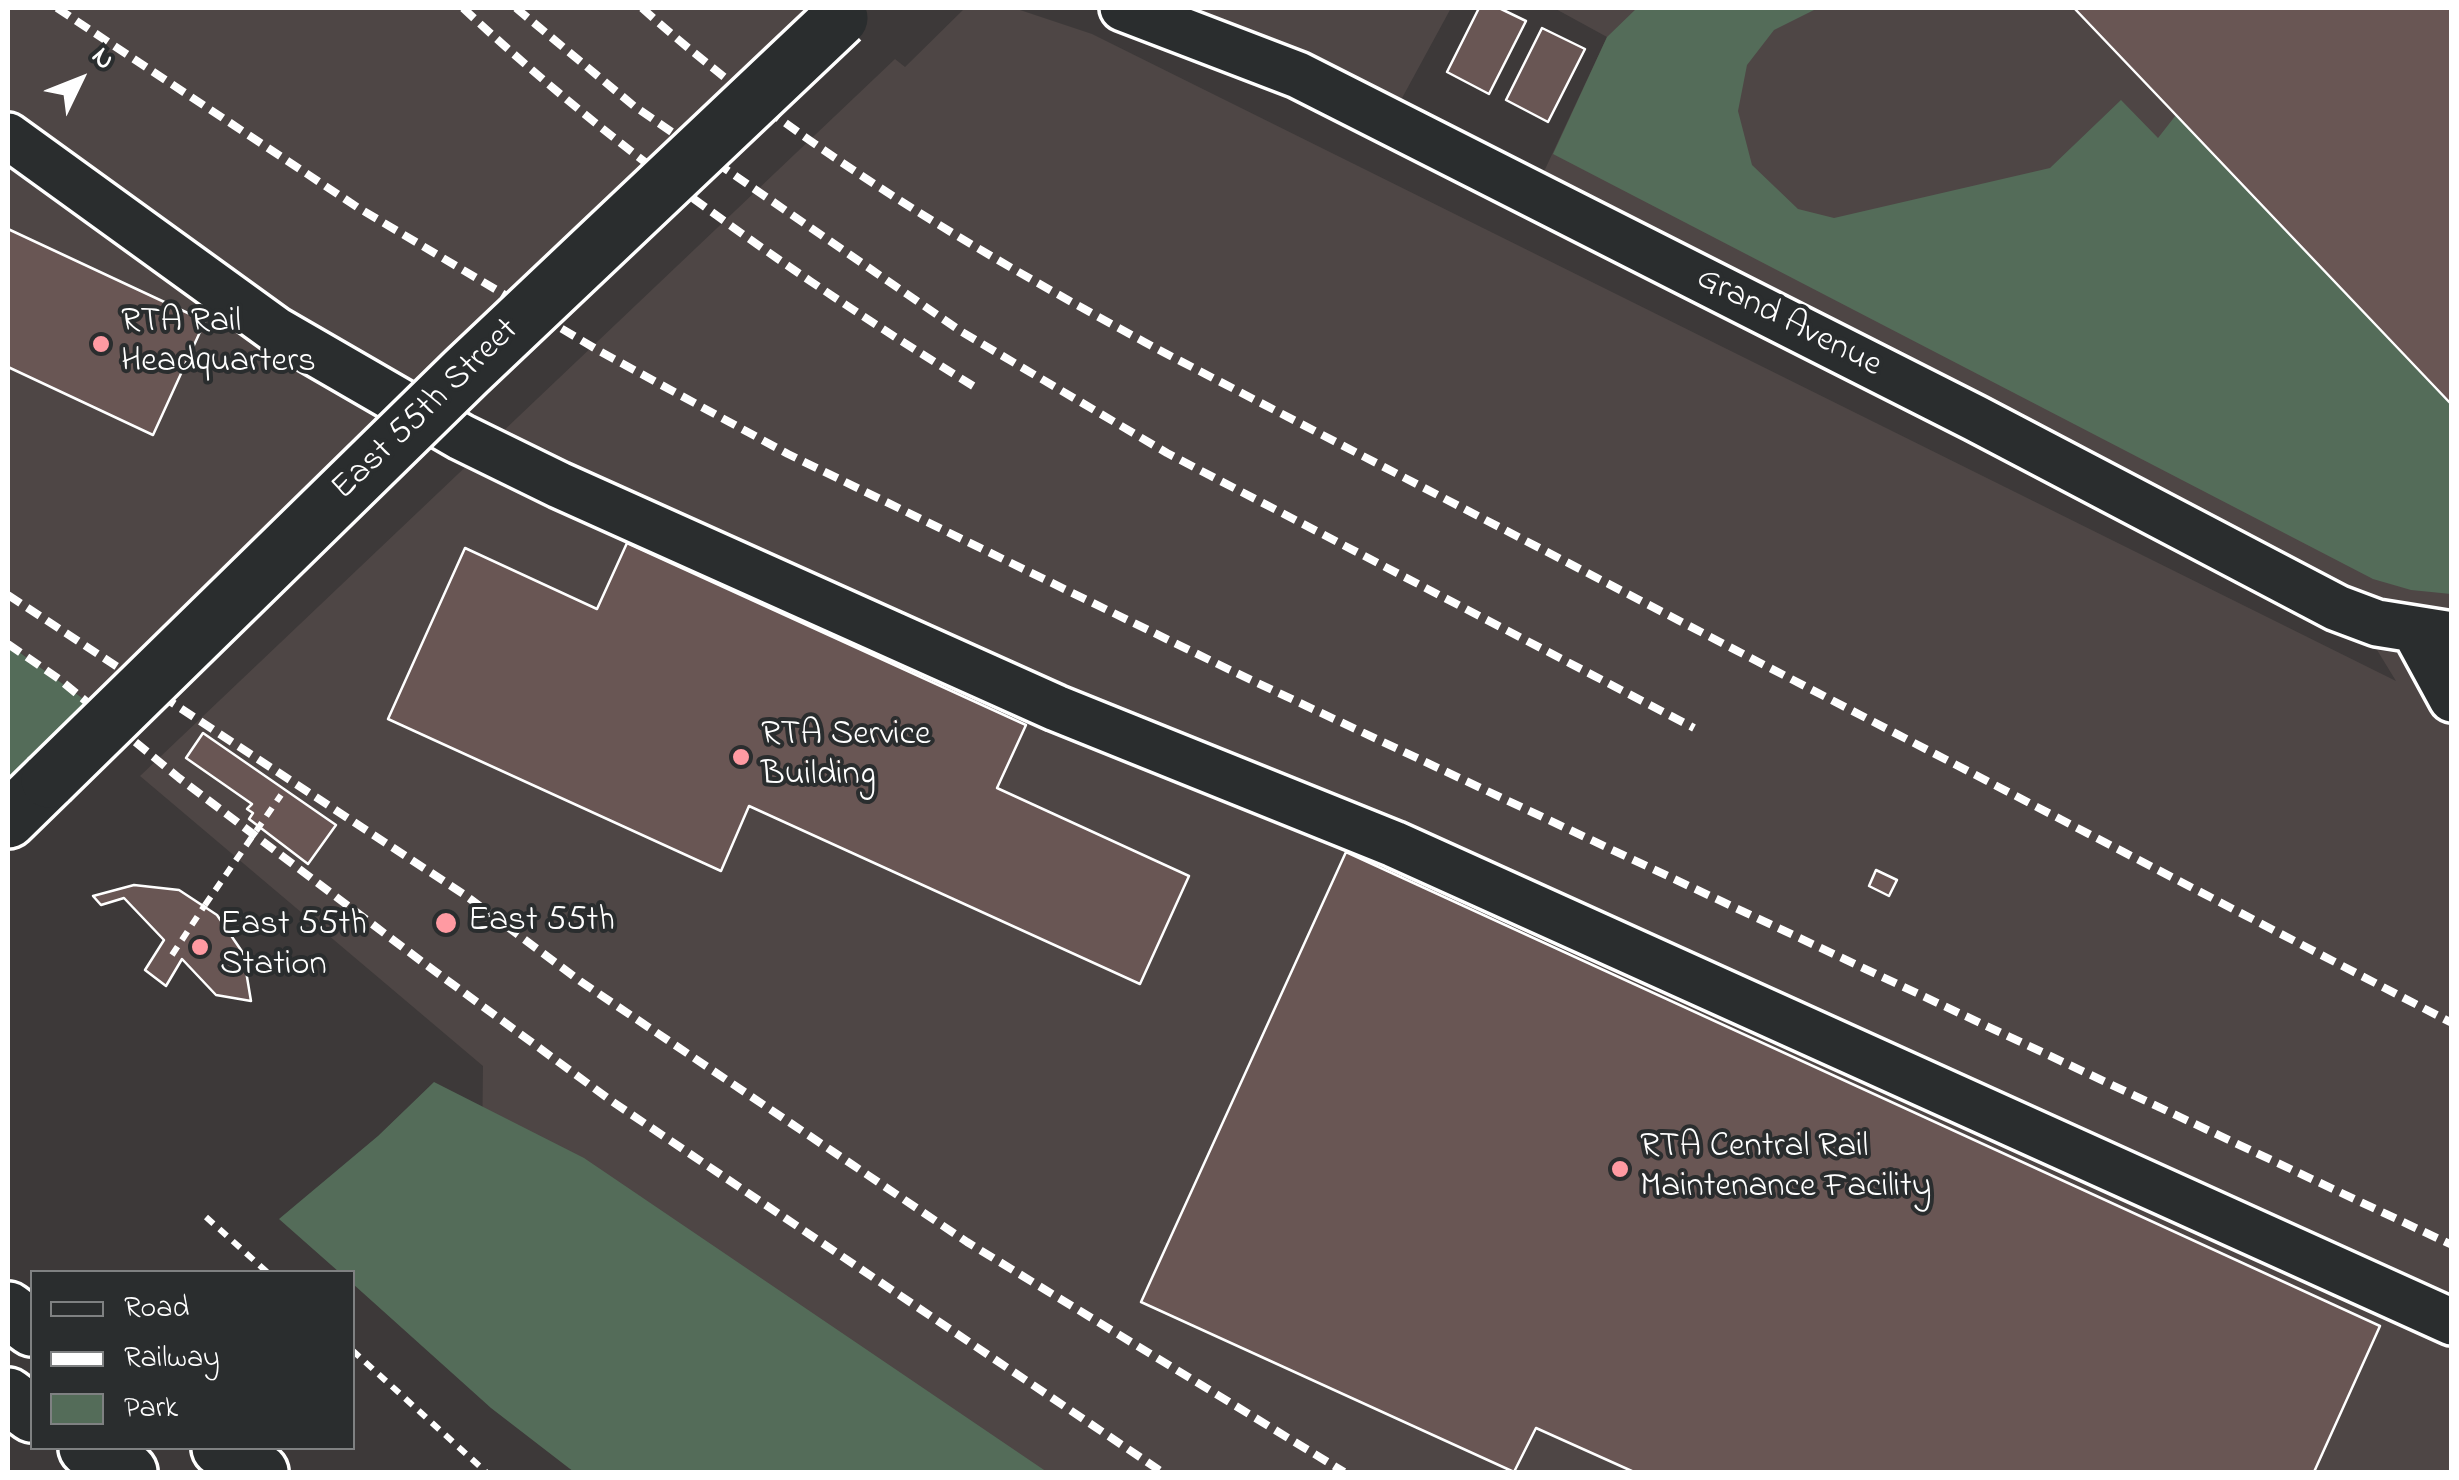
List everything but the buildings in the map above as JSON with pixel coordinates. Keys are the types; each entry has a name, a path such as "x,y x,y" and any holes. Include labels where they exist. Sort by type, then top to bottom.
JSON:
{"main road":[{"name":"East 55th Street","path":"8,820 466,372 846,13"},
{"path":"8,1310 30,1326"},
{"path":"8,1396 30,1412"},
{"path":"90,1450 129,1472"},
{"path":"223,1450 260,1472"}],"street":[{"name":"Grand Avenue","path":"1123,8 1298,76 1974,418 2337,608 2377,624 2433,633"},
{"path":"8,136 276,330 462,438 1056,708 1394,844 2452,1322"},
{"path":"2433,633 2452,699"}],"path":[{"path":"172,954 281,795"},
{"path":"206,1217 265,1270"},
{"path":"355,1353 486,1472"}],"shaded area":[{"path":"8,8 851,8 111,719 8,644"},
{"path":"965,8 1014,8 1092,34 2396,681 2377,650 2451,660 2451,1472 741,1472 481,1238 483,1066 140,776 895,59 905,67"},
{"path":"1123,8 1451,8 1389,122"},
{"path":"1554,8 2451,8 2451,635 2415,631 1533,195 1607,37"}],"green space":[{"path":"1637,8 1818,8 1774,30 1747,65 1738,111 1752,165 1798,209 1834,218 2050,168 2121,100 2158,138 2176,115 2451,405 2451,594 2411,590 2373,579 1553,154 1607,37"},
{"path":"8,644 111,719 8,820"},
{"path":"434,1082 584,1158 1047,1472 574,1472 491,1408 355,1286 355,1270 337,1270 279,1219 378,1136"}],"railway":[{"path":"57,8 357,207 601,352 788,454 1230,670 2452,1245"},
{"path":"463,8 584,113 711,211 843,303 978,389"},
{"path":"516,8 634,106 962,332 1167,453 1694,728"},
{"path":"642,8 763,107 827,152 958,237 1094,315 2452,1023"},
{"path":"8,595 465,895 580,981 967,1242 1344,1472"},
{"path":"8,644 59,679 179,778 613,1102 1162,1472"}],"place":[{"name":"RTA Rail Headquarters","path":"101,344"},
{"name":"RTA Service Building","path":"741,757"},
{"name":"East 55th","path":"446,923"},
{"name":"East 55th Station","path":"200,947"},
{"name":"RTA Central Rail Maintenance Facility","path":"1620,1169"}]}
